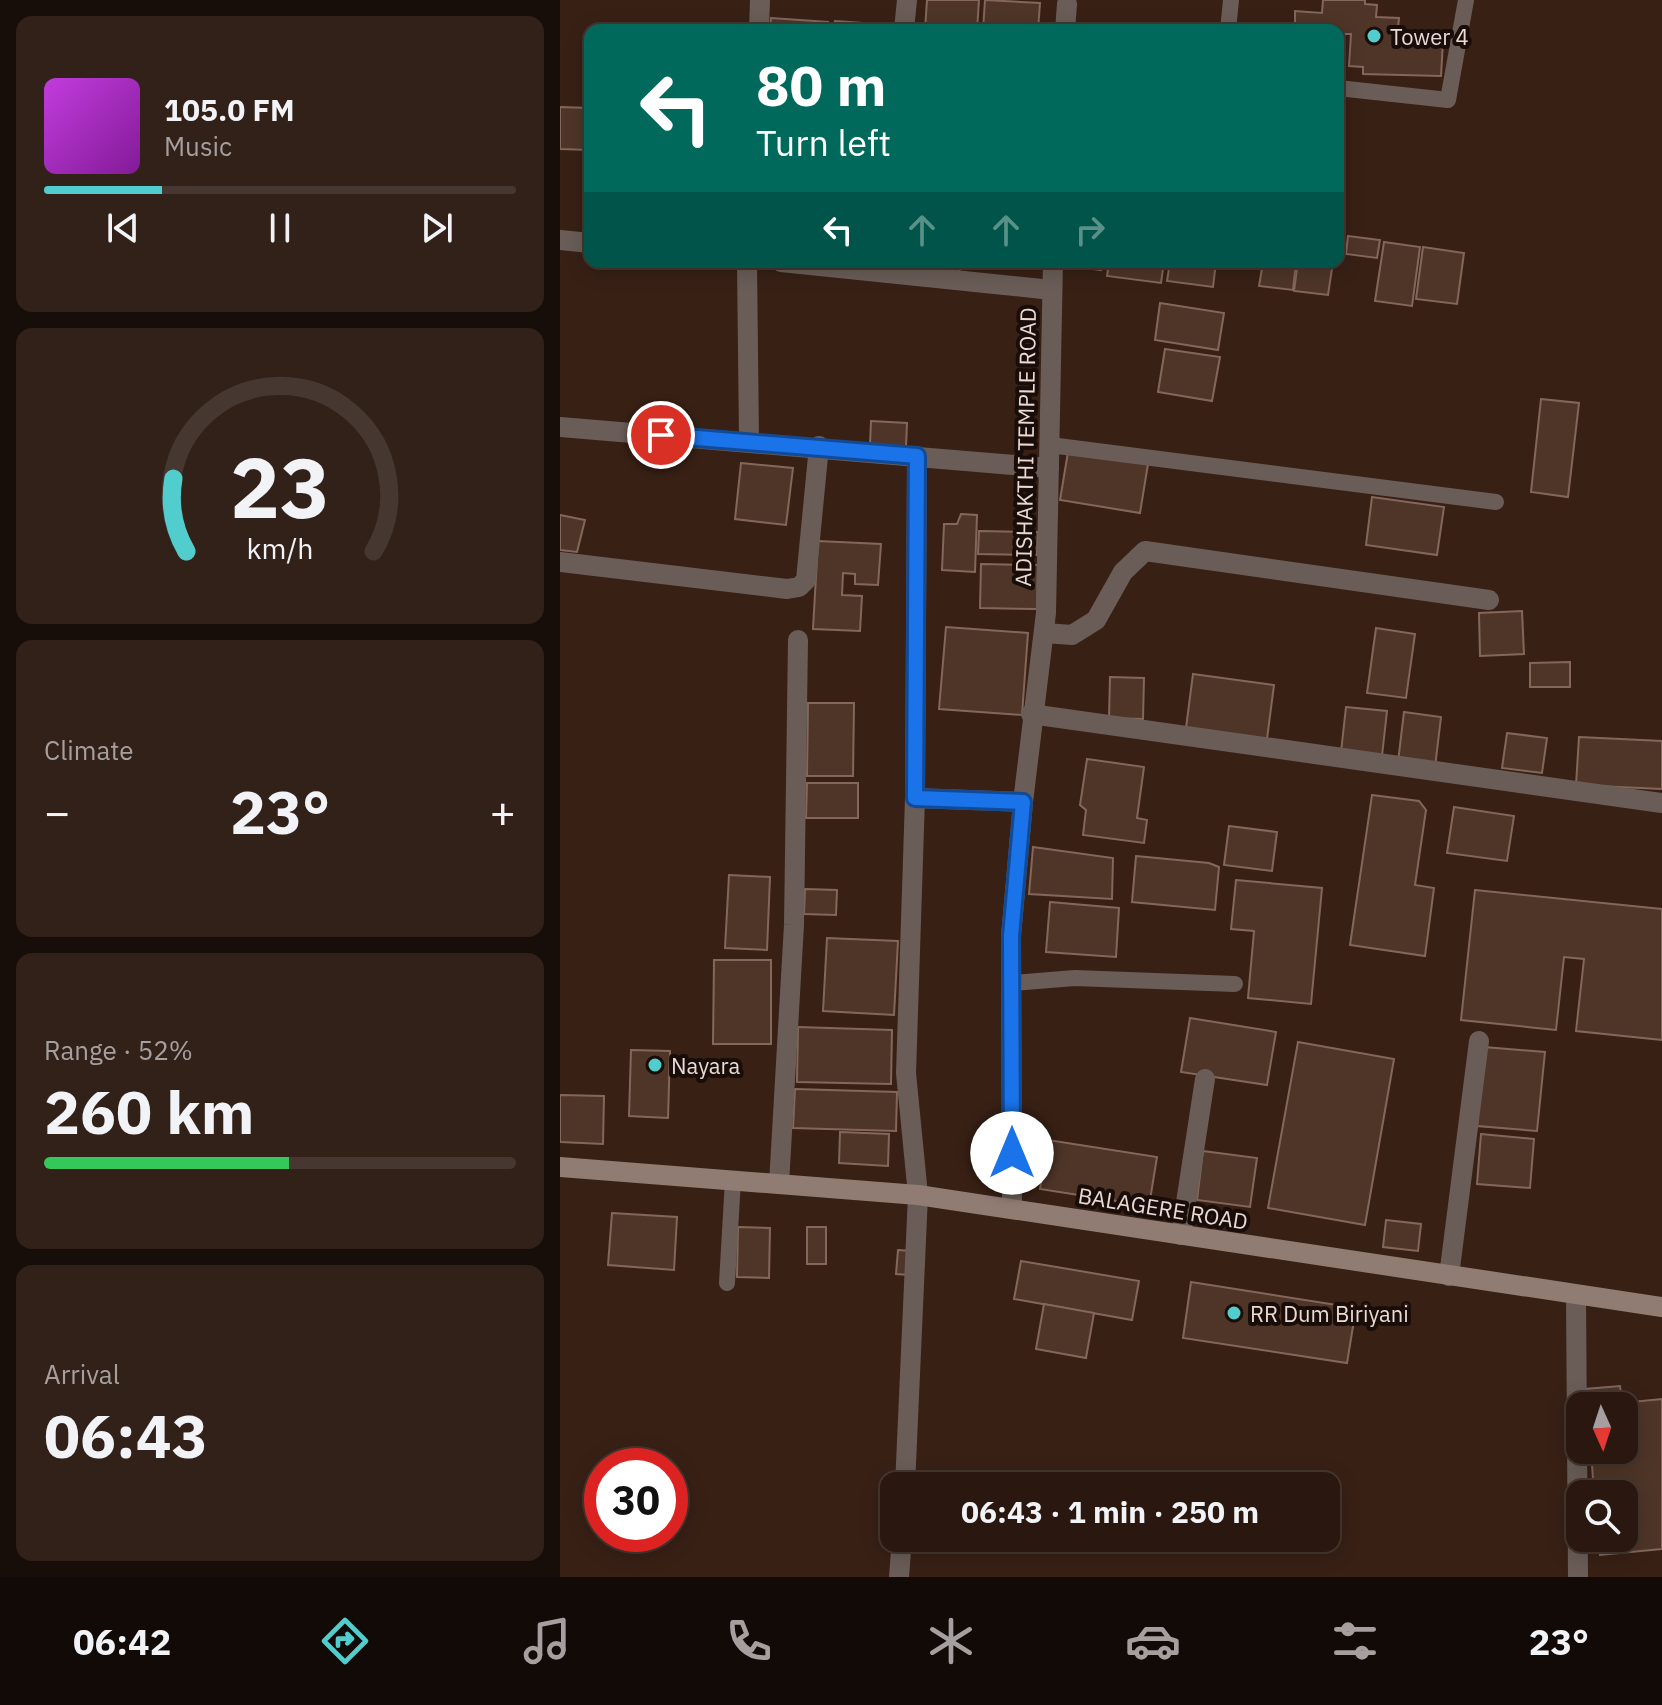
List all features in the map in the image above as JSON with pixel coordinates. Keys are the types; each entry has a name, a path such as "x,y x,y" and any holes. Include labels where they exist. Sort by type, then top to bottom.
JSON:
{"street":[{"path":"759,24 760,0"},
{"path":"905,24 907,0"},
{"path":"1065,24 1067,4"},
{"path":"560,240 584,242"},
{"path":"747,268 749,441"},
{"path":"893,268 1052,290"},
{"name":"ADISHAKTHI TEMPLE ROAD","path":"1012,1209 1011,936 1031,714 1045,633 1053,268"},
{"path":"560,427 819,446 1049,468"},
{"path":"560,562 787,589 799,587 806,580 819,446"},
{"path":"906,1472 918,1195 906,1073 915,798 917,456"},
{"path":"1045,633 1072,635 1096,620 1123,572 1145,551 1489,600"},
{"path":"779,1184 794,925 798,640"},
{"path":"1031,714 1662,803"},
{"path":"915,798 1023,802"},
{"path":"1449,1276 1479,1041"},
{"path":"1181,1235 1205,1079"},
{"name":"BALAGERE ROAD","path":"560,1167 918,1195 1662,1307"},
{"path":"1576,1296 1578,1577"},
{"path":"899,1577 901,1552"}],"lane":[{"path":"1229,24 1231,0"},
{"path":"1344,89 1448,100 1466,0"},
{"path":"1050,445 1496,502"},
{"path":"1012,983 1075,978 1235,984"},
{"path":"727,1283 733,1180"}],"building":[{"path":"927,0 979,0 977,24 925,24"},
{"path":"985,0 1040,3 1038,24 983,24"},
{"name":"Tower 4","path":"1323,0 1365,0 1365,4 1377,5 1376,17 1399,18 1397,38 1443,41 1441,76 1363,74 1363,67 1349,66 1351,34 1344,34 1344,24 1295,24 1295,11 1322,13"},
{"path":"771,18 828,22 828,24 770,24"},
{"path":"835,21 877,24 835,24"},
{"path":"560,107 584,108 584,150 560,149"},
{"path":"1348,236 1380,240 1377,258 1346,254"},
{"path":"1384,242 1420,247 1412,306 1375,301"},
{"path":"1423,247 1464,253 1457,304 1416,299"},
{"path":"900,268 960,268 959,276 900,272"},
{"path":"1108,268 1163,268 1161,283 1107,276"},
{"path":"1169,268 1215,268 1213,287 1167,281"},
{"path":"1262,268 1295,268 1293,290 1259,286"},
{"path":"1297,268 1332,268 1328,295 1294,291"},
{"path":"1160,303 1224,313 1218,350 1155,340"},
{"path":"1165,349 1220,357 1212,401 1158,392"},
{"path":"1541,399 1579,403 1568,497 1531,492"},
{"path":"871,421 907,423 906,447 870,445"},
{"path":"1068,452 1148,464 1140,513 1060,500"},
{"path":"741,463 793,468 786,525 735,519"},
{"path":"1372,497 1444,507 1437,555 1366,545"},
{"path":"961,514 977,515 975,572 942,570 944,524 957,524"},
{"path":"560,515 585,520 577,552 560,550"},
{"path":"979,531 1038,532 1037,555 978,554"},
{"path":"818,541 881,544 878,585 855,584 855,574 843,573 842,595 862,596 860,631 813,629"},
{"path":"981,564 1038,565 1037,609 980,608"},
{"path":"1522,611 1524,654 1480,656 1479,613"},
{"path":"946,627 1028,633 1022,715 939,709"},
{"path":"1376,628 1415,634 1406,698 1367,693"},
{"path":"1570,662 1570,687 1530,687 1530,663"},
{"path":"1193,674 1274,685 1267,739 1186,728"},
{"path":"1110,677 1144,678 1143,719 1109,718"},
{"path":"808,703 854,703 853,776 807,776"},
{"path":"1346,707 1387,711 1382,756 1341,752"},
{"path":"1404,712 1441,717 1435,767 1398,762"},
{"path":"1507,733 1547,738 1542,773 1502,768"},
{"path":"1579,737 1662,741 1662,789 1576,785"},
{"path":"1087,759 1144,767 1137,818 1147,820 1144,843 1083,835 1086,810 1080,805"},
{"path":"807,783 858,783 858,818 806,818"},
{"path":"1372,795 1419,801 1426,810 1415,885 1434,888 1425,956 1350,945"},
{"path":"1454,807 1514,816 1507,861 1447,853"},
{"path":"1229,826 1277,832 1272,871 1224,865"},
{"path":"1033,847 1113,858 1112,899 1029,894"},
{"path":"1136,856 1209,863 1219,867 1215,910 1132,902"},
{"path":"729,875 770,877 767,950 725,948"},
{"path":"1236,880 1322,888 1311,1004 1248,998 1254,931 1231,929"},
{"path":"805,889 837,890 836,915 804,914"},
{"path":"1475,890 1662,909 1662,1040 1576,1031 1584,959 1564,957 1556,1030 1461,1020"},
{"path":"1050,902 1119,908 1116,957 1046,952"},
{"path":"827,938 898,941 894,1015 823,1011"},
{"path":"714,960 771,960 771,1044 713,1044"},
{"path":"1190,1018 1276,1032 1267,1085 1181,1072"},
{"path":"798,1027 892,1030 891,1084 797,1082"},
{"path":"1298,1042 1394,1059 1365,1225 1268,1208"},
{"path":"1484,1047 1545,1052 1537,1131 1477,1126"},
{"path":"631,1050 670,1051 668,1118 629,1116"},
{"path":"795,1089 897,1092 896,1131 793,1128"},
{"path":"560,1095 604,1096 603,1144 560,1142"},
{"path":"840,1132 889,1134 888,1166 839,1163"},
{"path":"1481,1134 1534,1139 1530,1188 1477,1184"},
{"path":"1048,1140 1157,1157 1149,1206 1040,1189"},
{"path":"1203,1151 1257,1158 1250,1207 1197,1200"},
{"path":"612,1213 677,1217 674,1270 608,1265"},
{"path":"1386,1220 1421,1224 1418,1251 1383,1247"},
{"path":"738,1227 770,1228 769,1278 737,1277"},
{"path":"807,1227 826,1227 826,1264 807,1264"},
{"path":"898,1250 911,1251 909,1275 896,1274"},
{"path":"1021,1261 1139,1281 1132,1320 1014,1299"},
{"path":"1191,1282 1356,1308 1347,1363 1183,1338"},
{"path":"1044,1304 1094,1313 1086,1358 1036,1349"},
{"path":"1620,1386 1621,1392 1585,1392 1585,1389"},
{"path":"1662,1399 1662,1549 1638,1551 1638,1480 1593,1480 1592,1464 1638,1464 1638,1401"},
{"path":"1600,1552 1631,1552 1600,1555"}],"place":[{"name":"Tower 4","path":"1374,36"},
{"name":"Nayara","path":"655,1065"},
{"name":"RR Dum Biriyani","path":"1234,1313"}],"route":[{"path":"661,435 917,456 915,798 1023,802 1011,936 1012,1153"}]}
